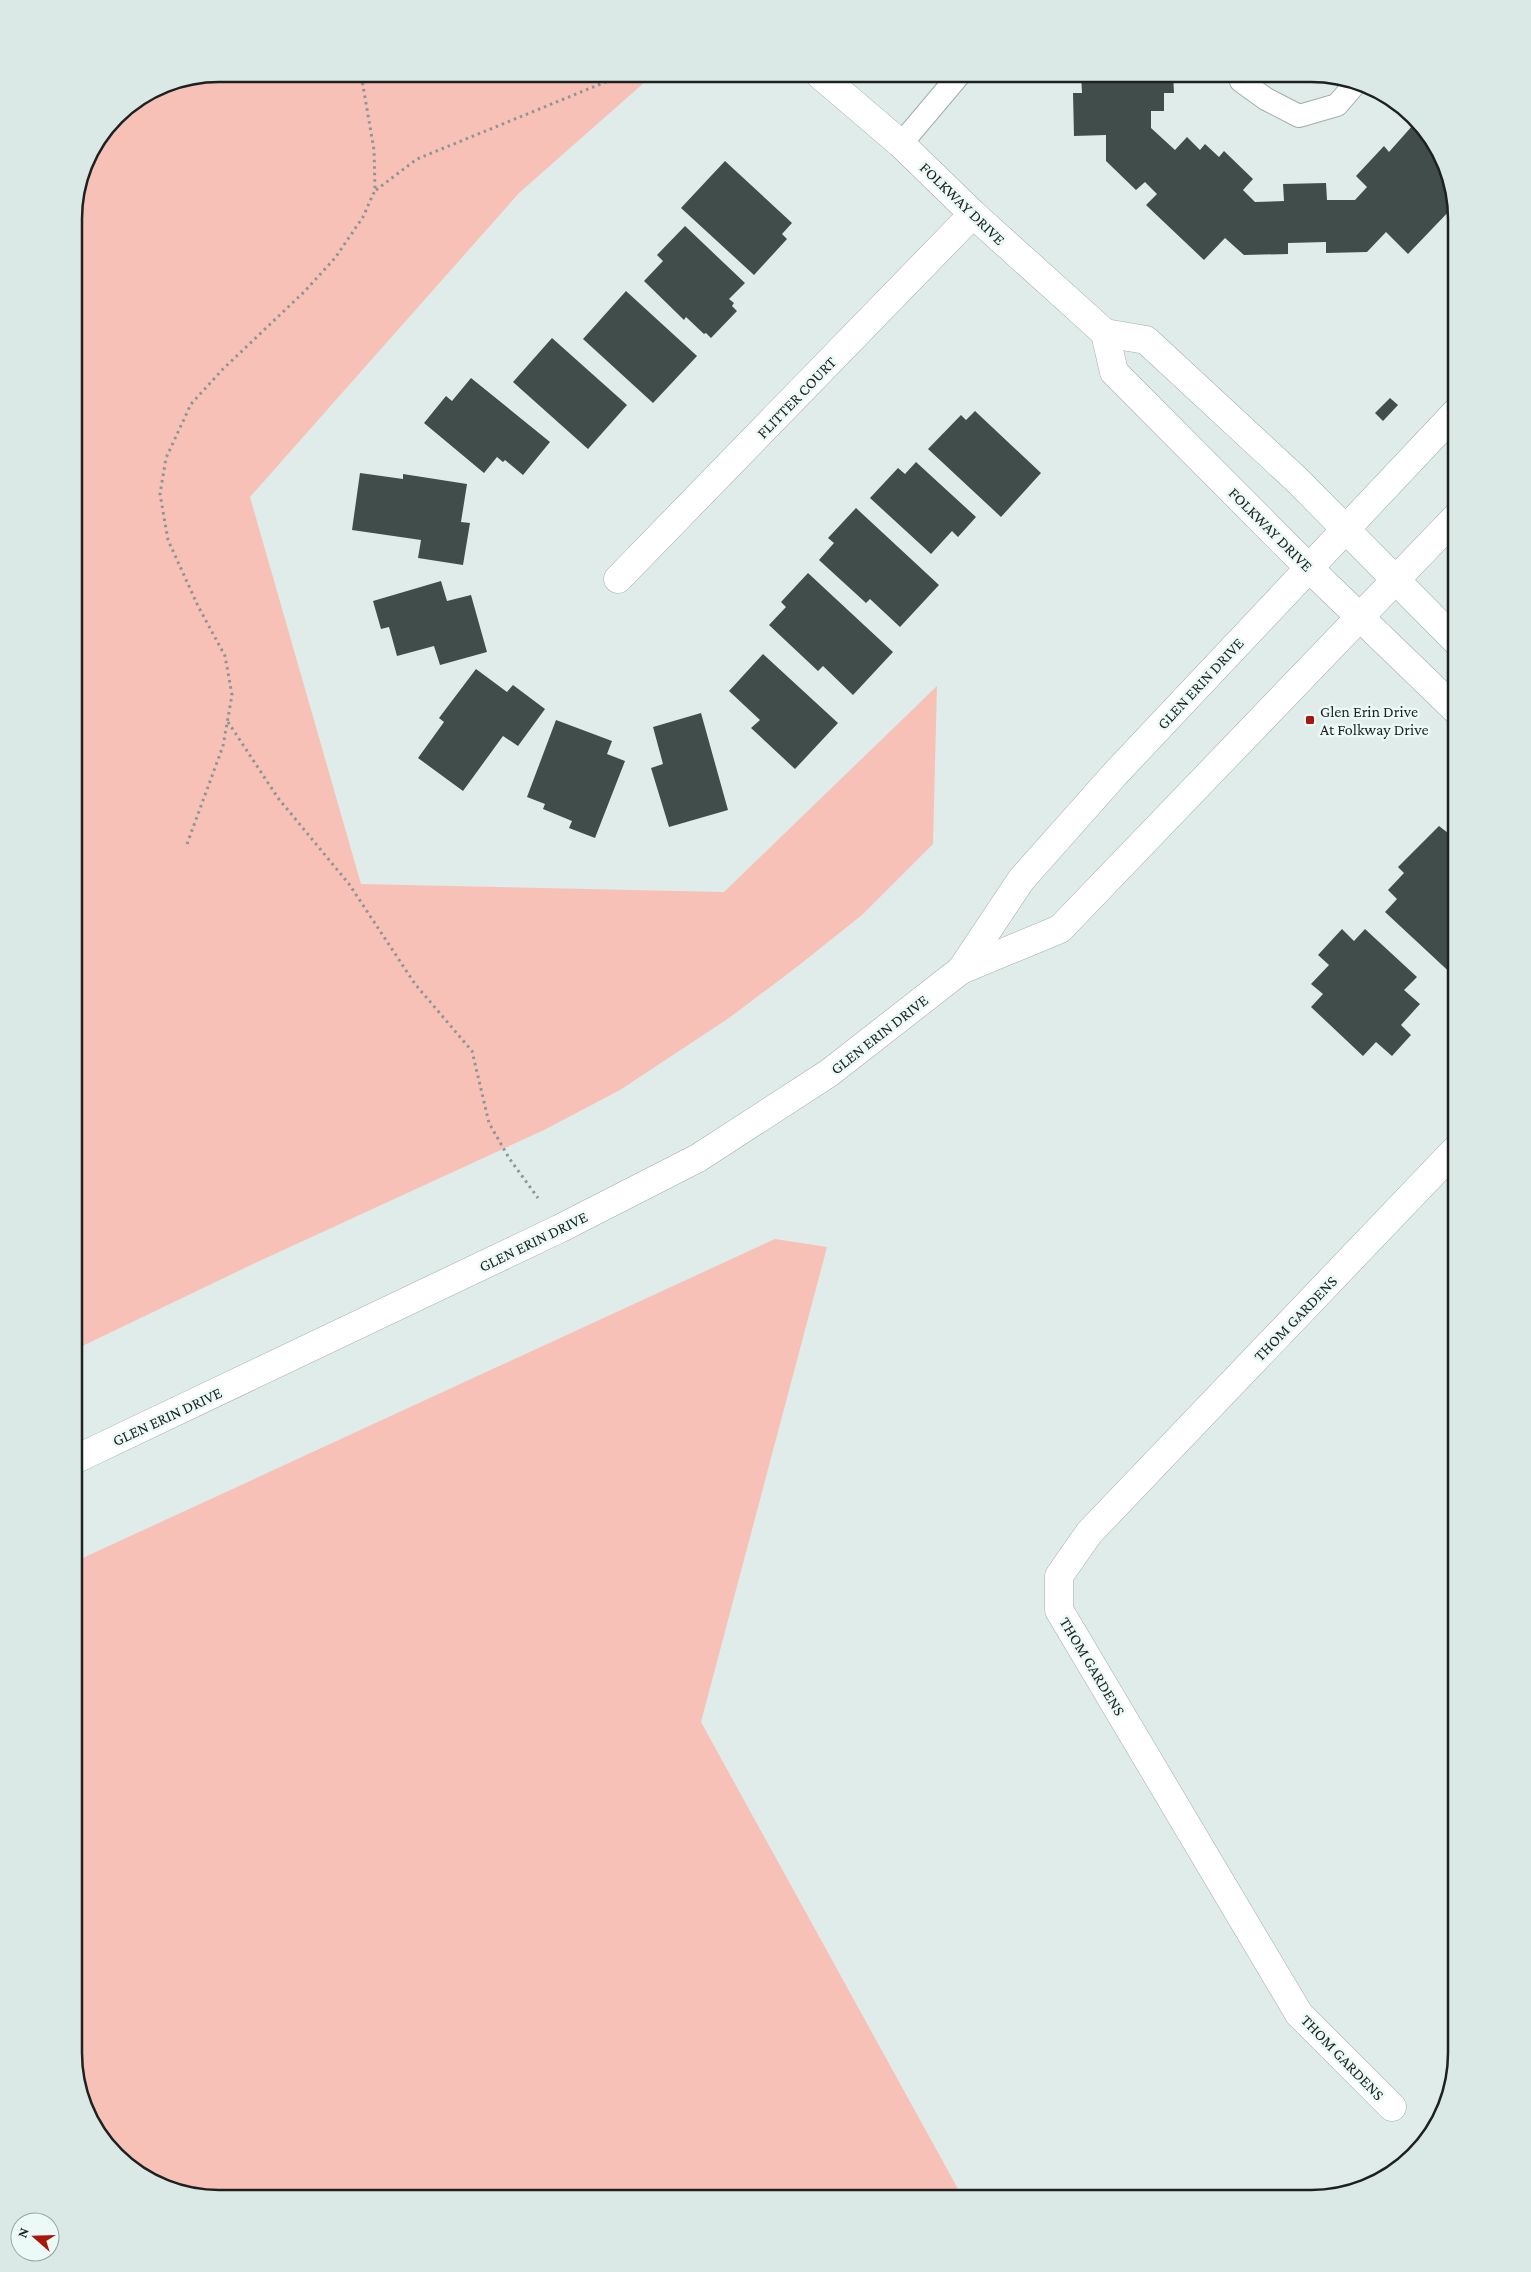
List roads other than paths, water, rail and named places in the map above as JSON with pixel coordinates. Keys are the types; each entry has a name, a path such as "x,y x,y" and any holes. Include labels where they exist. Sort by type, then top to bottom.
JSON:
{"street":[{"name":"FOLKWAY DRIVE","path":"830,83 901,144 973,214 1105,334 1114,372 1309,568 1448,702"},
{"name":"FLITTER COURT","path":"618,579 973,214"},
{"path":"1105,334 1146,340 1297,480 1448,633"},
{"name":"GLEN ERIN DRIVE","path":"961,970 1021,880 1115,774 1448,421"},
{"name":"GLEN ERIN DRIVE","path":"82,1456 559,1229 698,1158 829,1074 961,970 1060,929 1448,526"},
{"name":"THOM GARDENS","path":"1392,2107 1300,2014 1060,1610 1059,1576 1089,1533 1448,1157"}],"lane":[{"path":"901,144 952,83"},
{"path":"1244,83 1266,99 1299,116 1337,105 1351,88"}],"place":[{"name":"Glen Erin Drive At Folkway Drive","path":"1310,720"}]}
